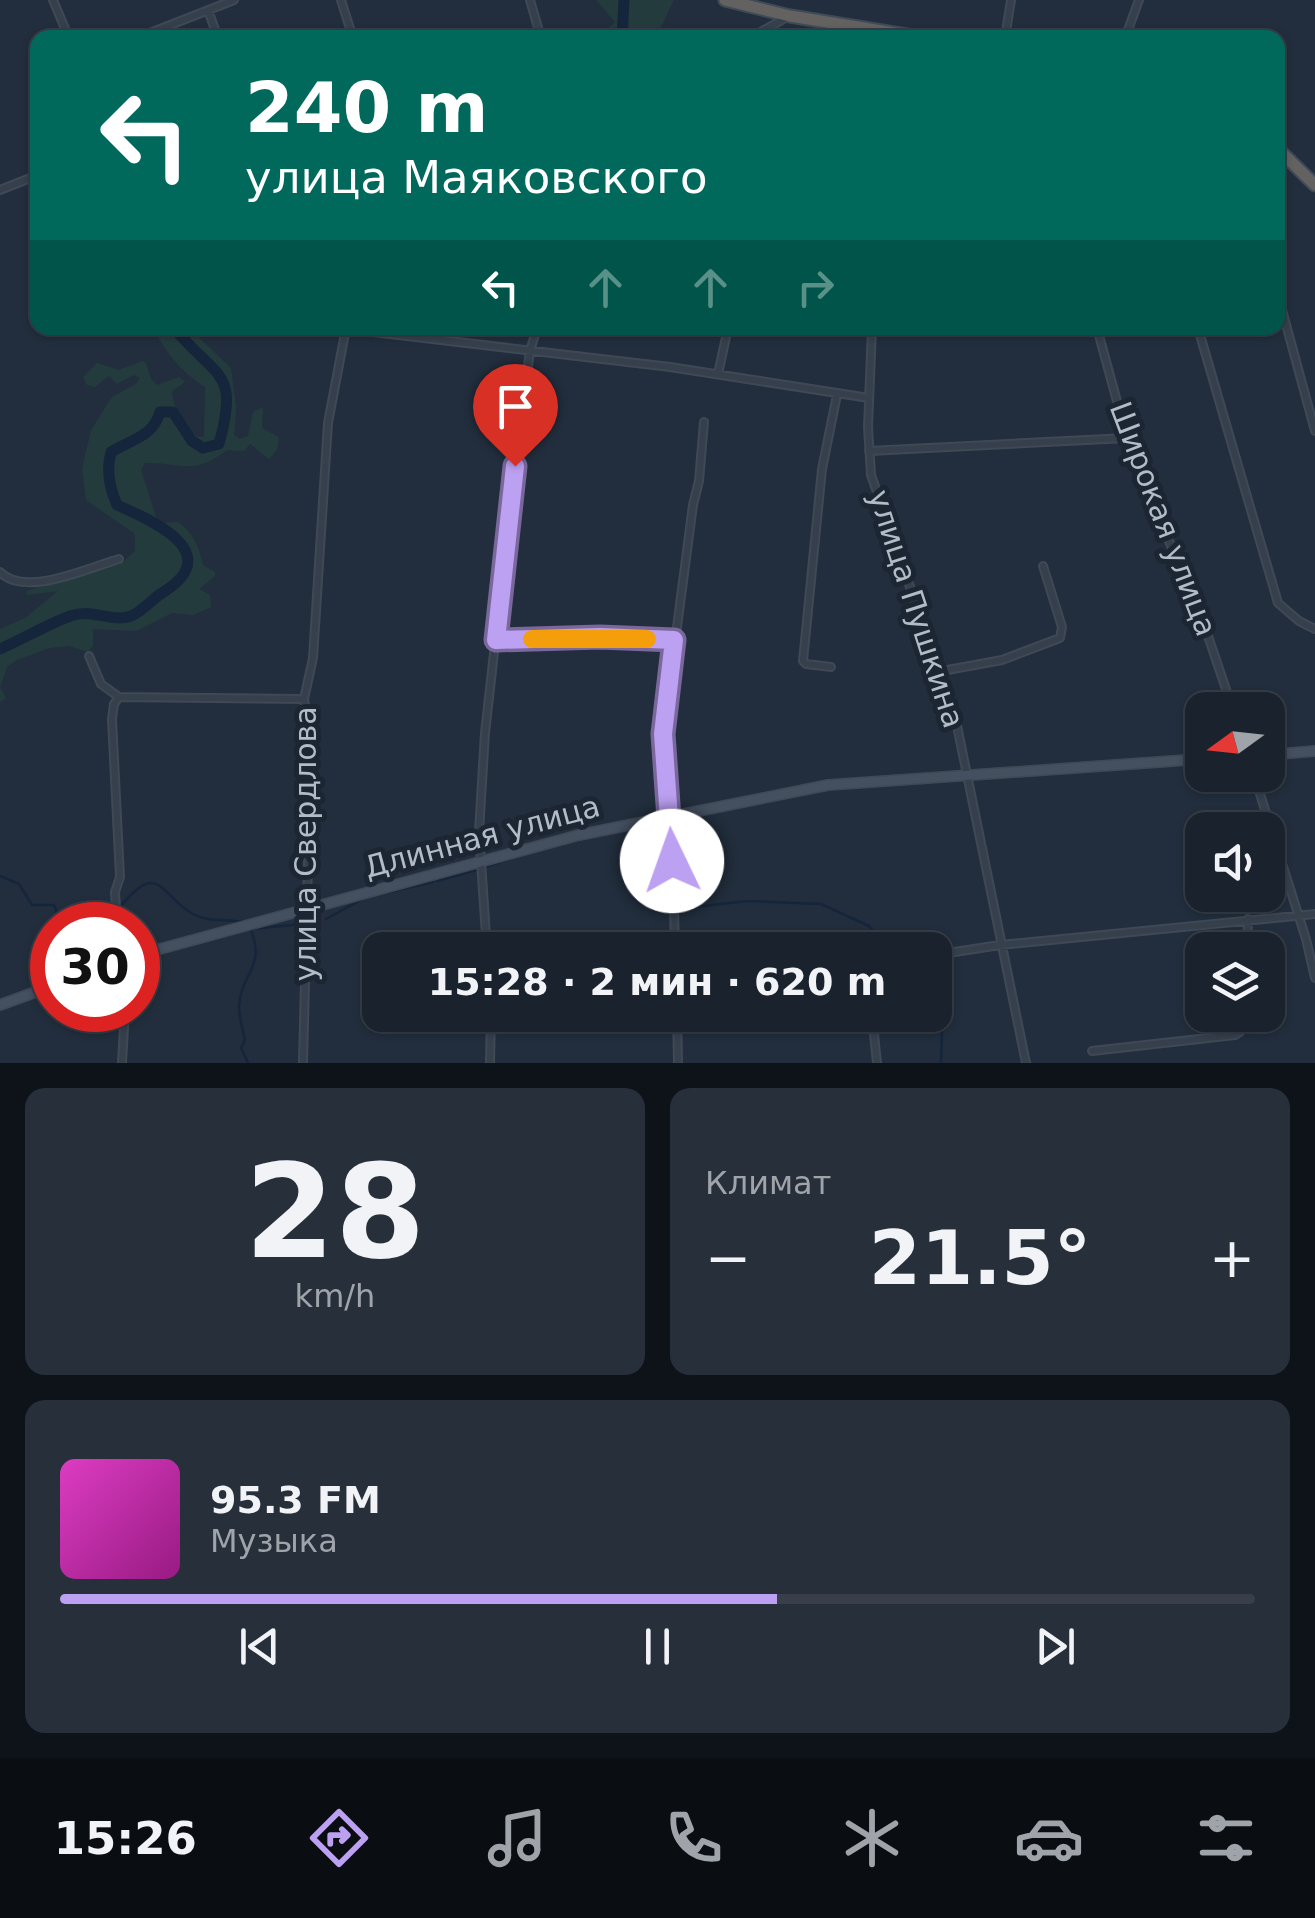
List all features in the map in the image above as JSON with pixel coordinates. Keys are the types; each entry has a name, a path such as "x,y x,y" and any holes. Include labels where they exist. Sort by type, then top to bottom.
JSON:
{"highway":[{"path":"725,0 874,30"},
{"path":"1285,156 1315,185"}],"main road":[{"path":"1285,754 1315,751"},
{"name":"Длинная улица","path":"160,949 579,835 828,785 1185,760"},
{"path":"0,1005 30,994"}],"street":[{"path":"53,0 66,30"},
{"path":"157,30 234,0"},
{"path":"341,0 350,30"},
{"path":"530,0 539,30"},
{"path":"1006,30 1011,0"},
{"path":"1128,30 1139,0"},
{"path":"208,10 215,30"},
{"path":"765,30 790,16"},
{"path":"0,190 30,178"},
{"path":"1285,322 1315,431"},
{"name":"улица Свердлова","path":"303,1063 311,744 304,699 315,639 328,423 342,335"},
{"path":"402,335 718,374 870,398"},
{"path":"486,932 479,845 481,788 535,335"},
{"path":"718,374 726,335"},
{"name":"улица Пушкина","path":"872,335 869,451 877,498 942,672 1026,1063"},
{"name":"Широкая улица","path":"1098,335 1127,438 1209,638 1226,692"},
{"path":"1200,335 1278,603 1315,629"},
{"path":"830,667 802,661 822,469 837,395"},
{"path":"674,932 671,816 663,734 704,422"},
{"path":"869,451 1127,438"},
{"path":"0,572 8,581 30,585 119,559"},
{"path":"942,672 1002,660 1060,638 1062,627 1042,566"},
{"path":"496,640 674,640"},
{"path":"88,656 101,684 119,697 304,699"},
{"path":"115,902 120,876 112,720 119,697"},
{"path":"1259,792 1315,978"},
{"path":"952,952 1315,914"},
{"path":"1248,919 1248,932"},
{"path":"122,1063 124,1032"},
{"path":"490,1063 492,1032"},
{"path":"677,1032 678,1063"},
{"path":"874,1032 877,1063"},
{"path":"1092,1051 1240,1032"}],"green space":[{"path":"596,0 674,0 659,30 606,30 615,22"},
{"path":"158,335 196,335 231,368 236,407 234,435 240,439 248,436 253,412 263,407 262,428 279,437 277,450 269,459 250,444 244,451 227,450 195,466 145,463 141,470 156,517 162,523 178,522 183,526 195,540 203,565 215,572 199,589 210,595 211,607 193,615 172,613 136,631 93,629 93,646 88,652 69,646 49,648 7,667 0,687 0,629 25,618 58,591 27,595 26,591 123,562 135,551 135,534 86,500 82,469 91,430 112,397 140,378 134,375 117,384 109,376 95,387 87,385 83,377 97,363 119,370 142,361 157,385 179,377 185,382 172,391 174,404 197,437 204,437 205,387 175,362"}],"waterway":[{"path":"622,30 624,0"},
{"path":"0,649 70,616 131,616 180,579 187,565 186,552 165,530 117,505 109,472 111,452 147,432 160,412 173,412 192,441 203,448 219,444 225,420 225,388 212,367 180,335"},
{"path":"663,822 669,827 669,836"},
{"path":"486,867 524,854"},
{"path":"437,881 480,869"},
{"path":"0,876 19,884 30,902"},
{"path":"381,894 433,882"},
{"path":"125,902 143,885 151,883 199,917 247,923"},
{"path":"670,884 670,908"},
{"path":"326,919 363,899"},
{"path":"677,909 747,901 821,904 869,926 874,932"},
{"path":"250,929 303,924"},
{"path":"248,1063 241,1048 245,1040 239,1007 256,953 251,930"},
{"path":"941,1063 942,1032"}],"slow traffic":[{"path":"532,639 647,639"}],"route":[{"path":"515,466 496,640 674,640 663,734 672,861"}]}
